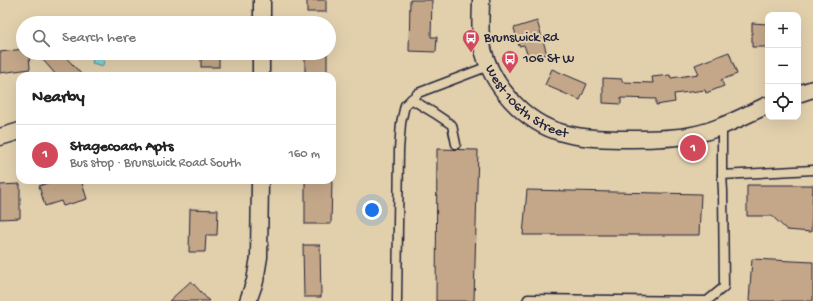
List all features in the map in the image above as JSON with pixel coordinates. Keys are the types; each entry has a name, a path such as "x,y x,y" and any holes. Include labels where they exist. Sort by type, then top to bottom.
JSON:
{"street":[{"path":"262,0 262,16"},
{"name":"West 106th Street","path":"481,0 482,45 489,66 502,89 519,108 538,123 561,132 585,137 656,139 692,135 722,127 765,106"},
{"path":"261,60 261,72"},
{"path":"801,93 813,89"},
{"path":"0,137 16,132"},
{"path":"248,301 255,281 258,257 260,184"}],"lane":[{"path":"397,301 399,150 401,123 405,104 418,93 489,66"},
{"path":"411,99 452,126 456,144"},
{"path":"527,301 528,299 706,301 724,287 722,127"},
{"path":"722,174 813,170"}],"water":[{"path":"93,60 104,60 103,66 92,63"}],"building":[{"path":"307,0 326,0 326,12 307,12"},
{"path":"410,0 432,0 431,37 437,37 436,52 409,51"},
{"path":"537,21 547,54 529,59 524,45 519,46 514,28"},
{"path":"752,23 765,24 765,47 752,47"},
{"path":"16,50 16,60 29,60 30,69 0,73 0,52"},
{"path":"729,52 737,74 721,80 724,86 706,93 705,90 674,94 675,102 656,105 656,99 621,98 621,104 603,103 603,78 622,79 622,82 653,83 652,77 670,75 671,78 699,74 695,65"},
{"path":"43,60 68,60 79,72 54,72"},
{"path":"201,60 219,60 219,67 201,67"},
{"path":"305,60 327,60 327,72 305,72"},
{"path":"552,69 587,84 580,100 545,85"},
{"path":"437,149 478,150 474,301 436,301"},
{"path":"20,184 20,218 0,219 0,185"},
{"path":"45,184 82,184 87,199 63,206 61,201 45,206 39,186"},
{"path":"305,184 332,184 331,224 305,224"},
{"path":"747,185 813,185 811,232 787,230 772,216 747,216"},
{"path":"527,190 701,194 699,235 523,235"},
{"path":"190,209 218,210 217,235 206,235 205,252 189,252"},
{"path":"303,245 320,245 321,297 304,297"},
{"path":"752,259 813,262 813,301 749,301"},
{"path":"191,281 209,301 169,301"}],"place":[{"name":"Brunswick Rd","path":"471,53"},
{"name":"106 St W","path":"510,74"},
{"name":"Stagecoach Apts","path":"693,148"}]}
